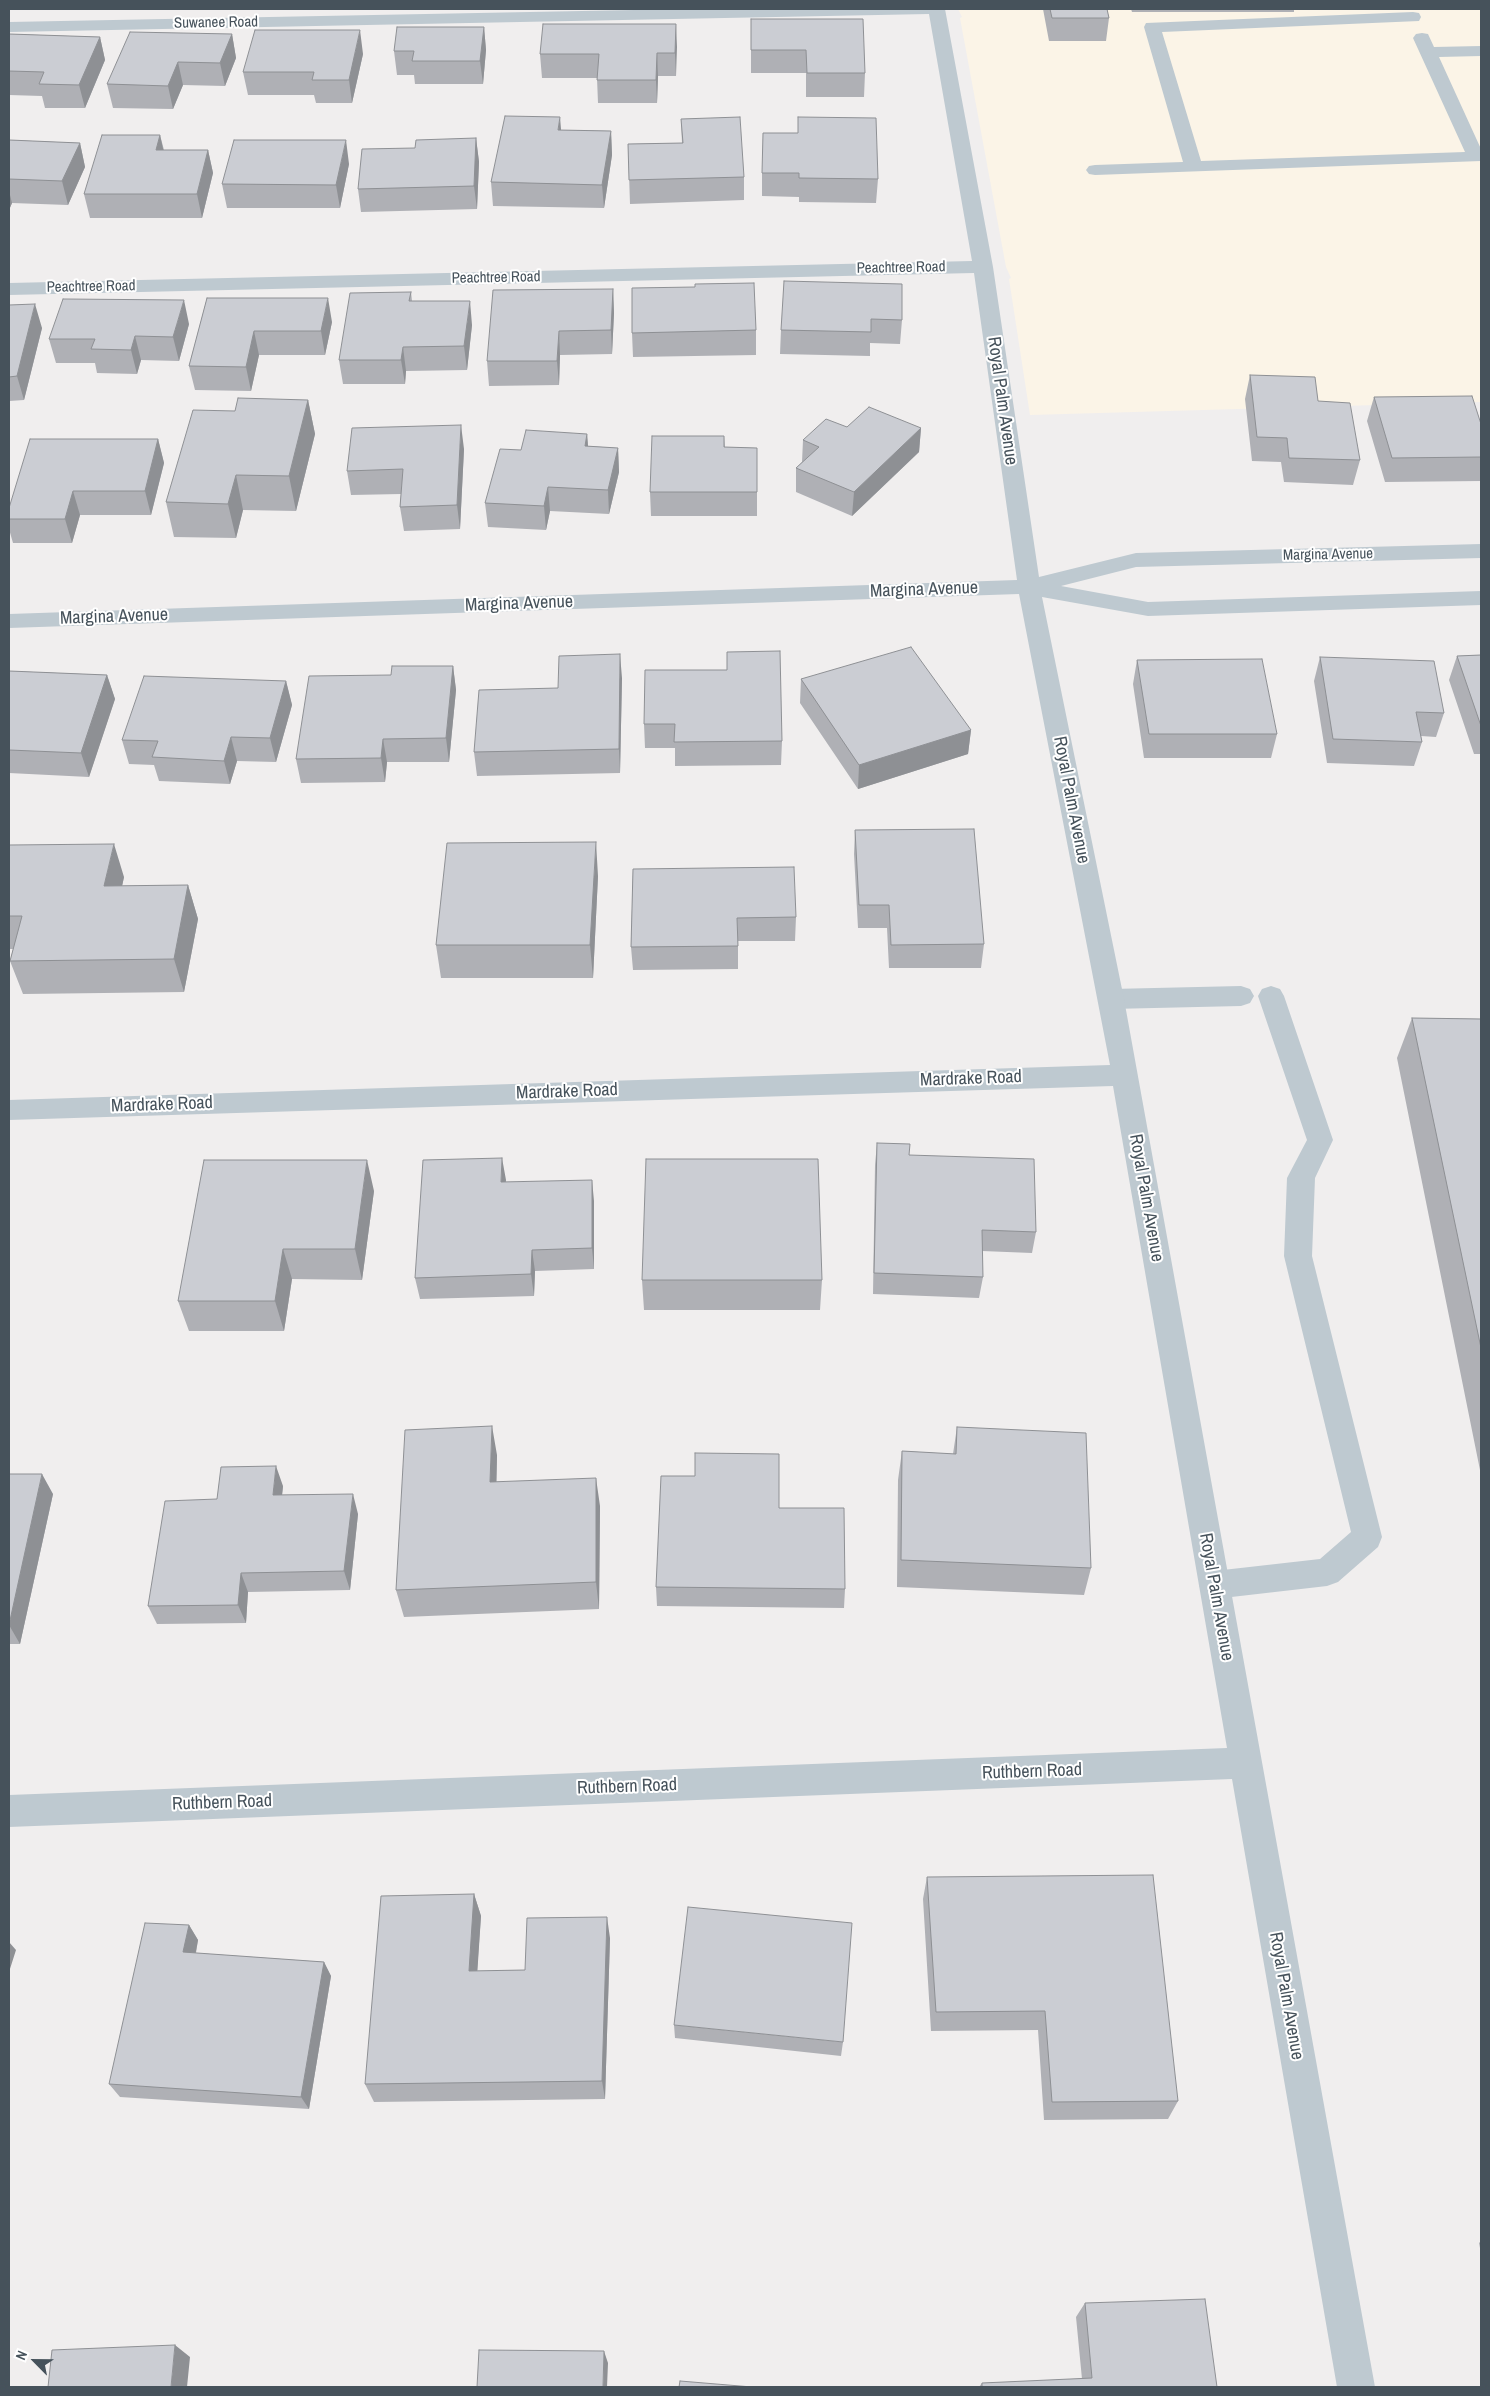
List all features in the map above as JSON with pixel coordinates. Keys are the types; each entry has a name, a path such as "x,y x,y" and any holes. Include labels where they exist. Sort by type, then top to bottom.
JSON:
{"street":[{"name":"Suwanee Road","path":"9,27 933,9"},
{"name":"Royal Palm Avenue","path":"937,9 983,267 1029,587 1111,999 1356,2387"},
{"path":"1096,170 1193,165 1476,157 1411,13 1152,27 1193,165"},
{"path":"1428,52 1481,51"},
{"name":"Peachtree Road","path":"9,289 983,267"},
{"name":"Margina Avenue","path":"9,621 1029,587 1136,560 1481,552"},
{"name":"Margina Avenue","path":"1029,587 1148,609 1481,598"},
{"path":"1111,999 1241,996"},
{"path":"1214,1585 1327,1572 1367,1537 1298,1256 1301,1178 1320,1140 1271,996"},
{"name":"Mardrake Road","path":"9,1110 1124,1075"},
{"name":"Ruthbern Road","path":"9,1812 1245,1764"}],"shaded area":[{"path":"958,9 1481,9 1481,402 1030,415 1009,279 1011,278 1006,267 960,18 962,17"}],"building":[{"path":"1050,9 1107,9 1109,18 1052,18"},
{"path":"751,19 863,19 865,73 807,73 806,50 751,50"},
{"path":"543,24 676,24 675,53 657,53 656,80 597,80 599,54 540,54"},
{"path":"397,27 484,27 480,61 412,61 414,51 394,51"},
{"path":"255,30 360,30 349,80 312,80 314,72 243,72"},
{"path":"130,32 232,34 220,63 178,62 168,86 107,84"},
{"path":"9,34 100,37 79,85 39,84 44,72 9,71"},
{"path":"505,116 560,117 558,130 611,131 602,185 491,182"},
{"path":"740,117 744,177 629,180 628,144 683,143 681,119"},
{"path":"798,117 876,118 878,179 799,178 799,173 762,173 763,133 798,133"},
{"path":"102,135 160,135 156,150 208,150 197,194 84,194"},
{"path":"476,138 474,186 358,189 362,149 415,148 416,140"},
{"path":"9,140 80,143 62,181 9,179"},
{"path":"234,140 346,140 336,185 222,184"},
{"path":"784,281 902,284 902,320 871,319 871,332 781,330"},
{"path":"754,283 756,330 632,333 632,288 695,287 695,284"},
{"path":"613,289 611,330 559,331 557,361 487,361 493,290"},
{"path":"411,292 409,301 470,301 464,346 403,347 401,360 339,360 350,293"},
{"path":"207,298 328,298 321,331 254,331 246,367 189,366"},
{"path":"63,299 184,300 173,337 135,336 131,350 91,349 95,339 49,339"},
{"path":"35,304 17,376 9,377 9,305"},
{"path":"1250,375 1315,377 1318,401 1350,403 1360,460 1289,458 1287,438 1257,437"},
{"path":"1472,396 1481,424 1481,457 1392,458 1374,397"},
{"path":"238,398 308,400 289,476 236,475 228,504 166,502 193,410 235,411"},
{"path":"869,407 921,428 854,492 796,468 819,447 803,440 826,419 847,427"},
{"path":"461,425 457,505 400,507 403,469 347,471 352,428"},
{"path":"526,430 587,434 585,446 618,448 608,490 548,487 544,506 485,503 500,449 521,450"},
{"path":"652,436 724,436 724,447 757,448 757,492 650,492"},
{"path":"30,439 158,439 145,491 73,491 65,519 9,519 9,508"},
{"path":"911,647 971,730 859,765 801,679"},
{"path":"780,651 782,741 674,742 675,724 644,724 645,670 727,670 727,652"},
{"path":"620,654 619,749 474,752 479,690 558,688 559,656"},
{"path":"1481,655 1481,726 1457,656"},
{"path":"1320,657 1434,661 1444,713 1416,712 1422,742 1333,739"},
{"path":"1262,659 1277,734 1149,734 1137,660"},
{"path":"392,666 453,666 446,738 383,739 381,758 296,759 309,676 391,675"},
{"path":"9,671 107,675 81,753 9,750"},
{"path":"144,676 286,681 270,738 231,737 224,761 152,757 158,741 122,740"},
{"path":"974,829 984,944 891,945 889,905 859,905 855,830"},
{"path":"596,842 590,945 436,945 447,843"},
{"path":"114,844 104,886 188,885 174,959 10,961 22,916 9,916 9,845"},
{"path":"794,867 796,917 737,918 738,946 631,947 633,869"},
{"path":"1412,1018 1481,1019 1481,1348"},
{"path":"877,1143 910,1144 909,1155 1034,1159 1036,1232 982,1230 983,1277 874,1273"},
{"path":"502,1158 501,1182 592,1180 592,1248 532,1250 531,1274 415,1278 423,1160"},
{"path":"646,1159 818,1159 822,1280 642,1280"},
{"path":"204,1160 367,1160 355,1249 283,1249 275,1301 178,1301"},
{"path":"492,1426 490,1482 596,1478 596,1582 396,1590 405,1430"},
{"path":"957,1427 1086,1433 1091,1568 901,1560 902,1451 956,1454"},
{"path":"695,1453 779,1454 779,1508 844,1508 845,1589 656,1587 661,1476 695,1476"},
{"path":"276,1466 273,1495 353,1494 344,1571 241,1573 238,1605 148,1606 165,1501 217,1499 221,1467"},
{"path":"9,1474 42,1474 9,1625"},
{"path":"1153,1875 1178,2101 1052,2102 1045,2011 936,2012 927,1877"},
{"path":"474,1894 469,1971 525,1970 527,1918 607,1917 602,2081 365,2084 381,1896"},
{"path":"688,1907 852,1923 843,2042 674,2025"},
{"path":"145,1923 189,1925 183,1952 324,1962 301,2097 109,2084"},
{"path":"1205,2299 1217,2387 982,2387 982,2383 1092,2378 1085,2303"},
{"path":"175,2345 171,2387 48,2387 52,2350"},
{"path":"479,2350 604,2351 603,2387 477,2387"},
{"path":"680,2381 752,2387 679,2387"}]}
